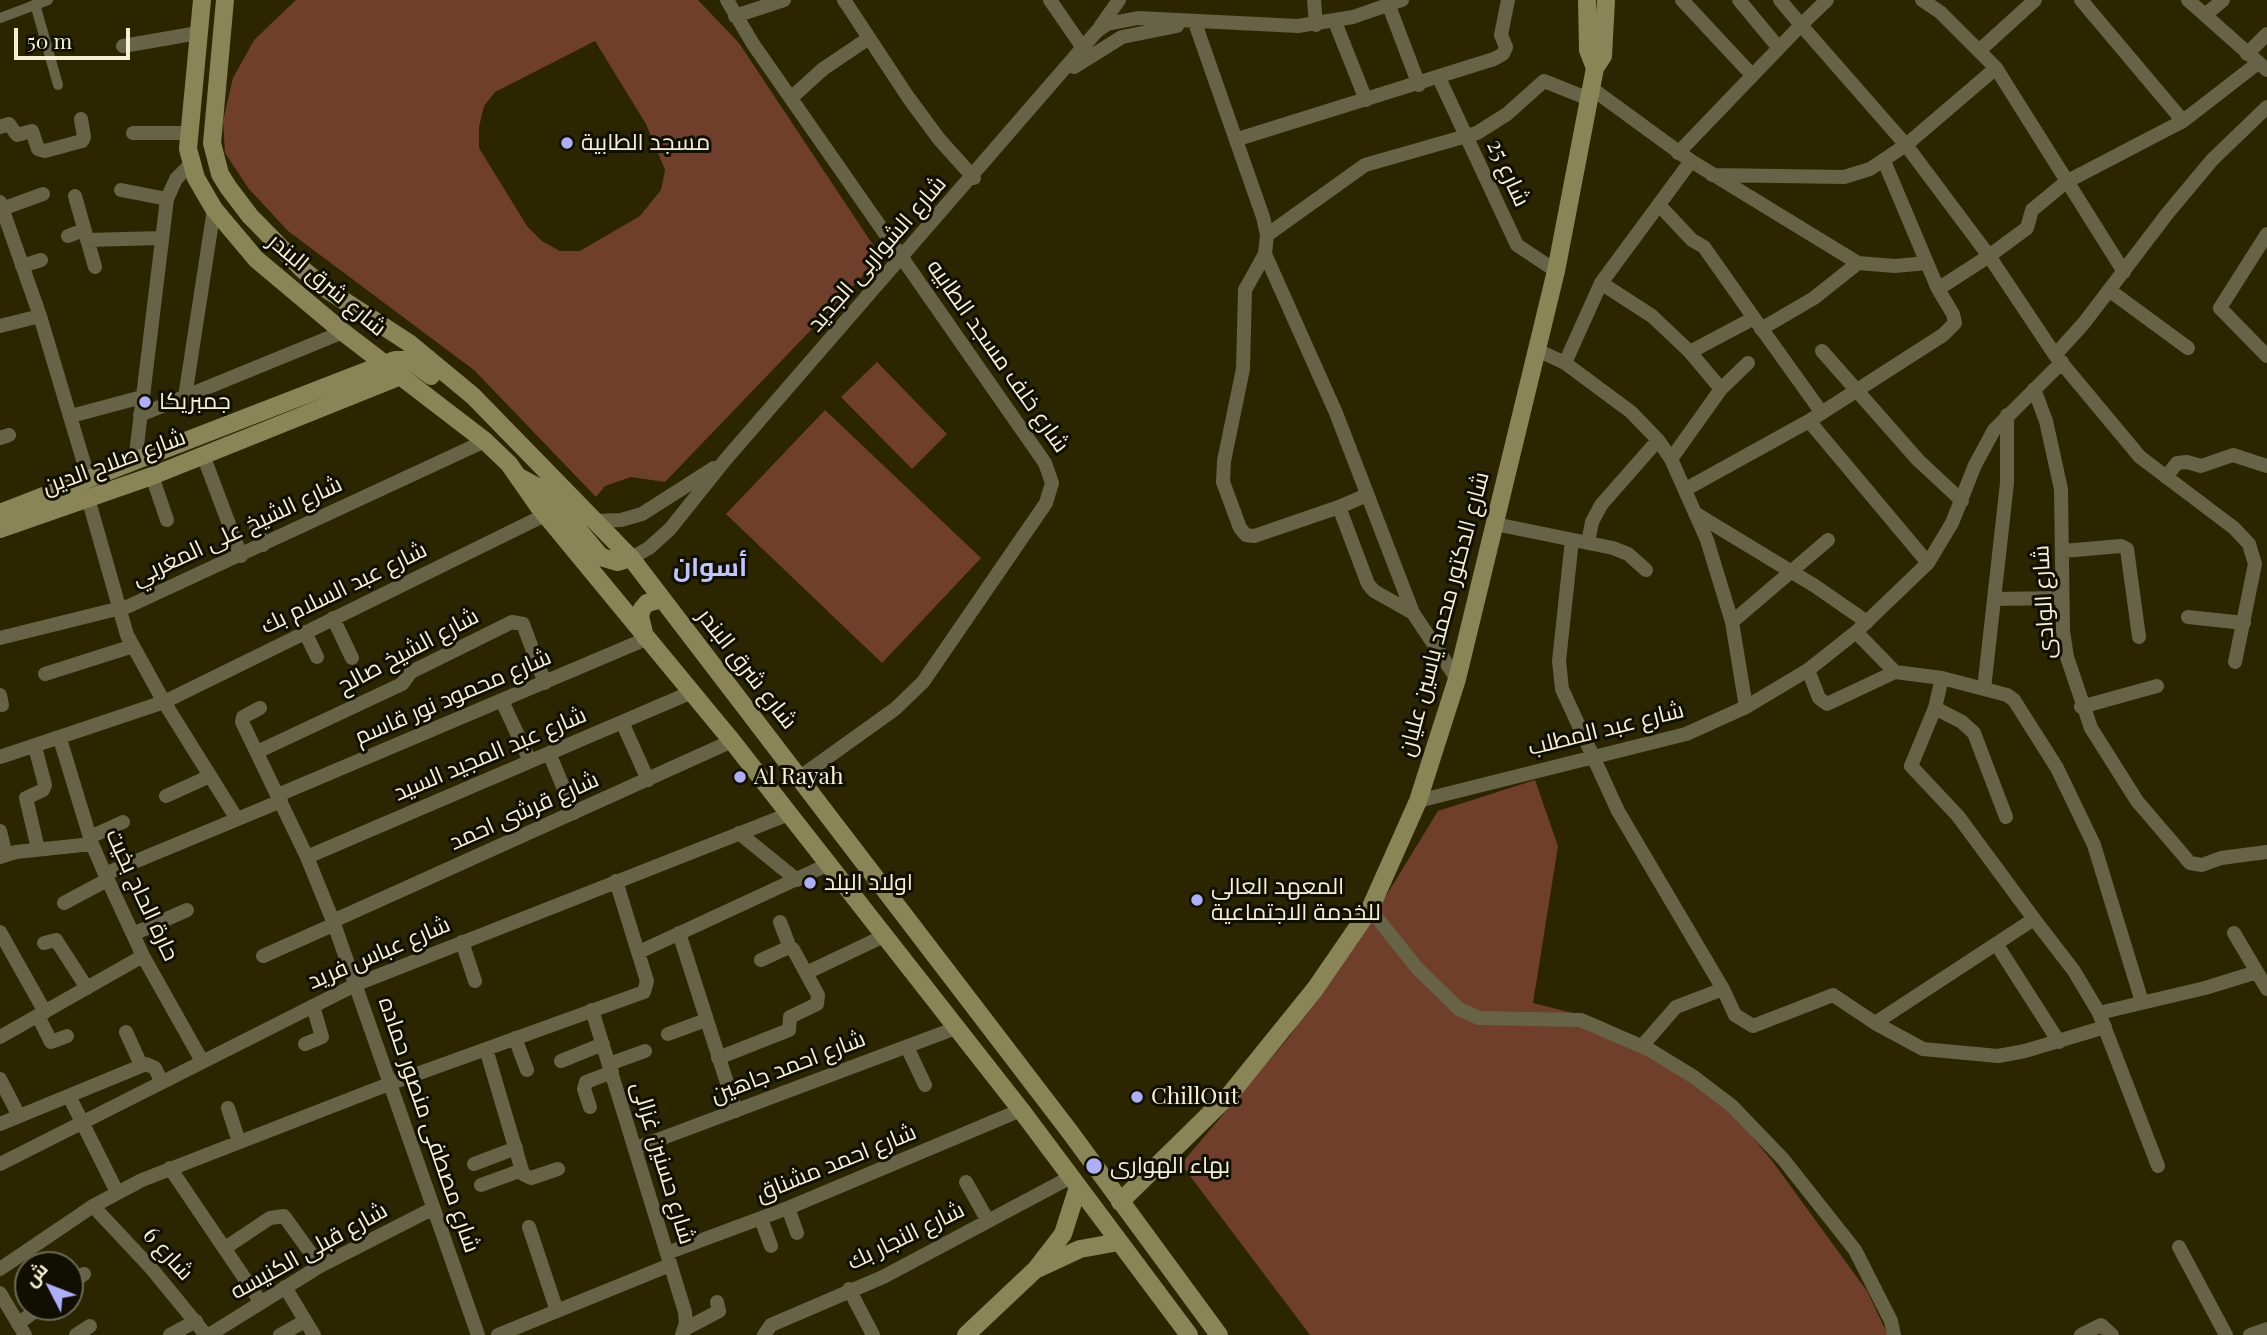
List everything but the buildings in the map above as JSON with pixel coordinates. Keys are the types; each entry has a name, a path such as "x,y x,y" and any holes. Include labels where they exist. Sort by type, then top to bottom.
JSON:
{"main road":[{"name":"شارع شرق البندر","path":"202,0 188,133 191,164 214,209 256,259 344,332 485,441 519,477 545,515 732,741 829,864 1021,1110 1189,1335"},
{"name":"شارع شرق البندر","path":"225,0 212,144 215,159 228,187 250,216 301,268 326,289 415,348 492,415 631,558 800,777 1219,1335"},
{"name":"شارع الدكتور محمد ياسين عليان","path":"1587,0 1587,50 1594,68"},
{"name":"شارع الدكتور محمد ياسين عليان","path":"1120,1202 1235,1088 1315,989 1370,909 1418,801 1457,679 1556,271 1594,68 1602,56 1606,0"},
{"path":"384,363 410,360 465,404 492,415"},
{"name":"شارع صلاح الدين","path":"0,513 384,363"},
{"name":"شارع صلاح الدين","path":"0,529 152,475 401,376"},
{"path":"519,477 547,492 601,557 612,562 631,558"},
{"path":"646,639 640,616 642,609 647,603 662,599"},
{"path":"966,1335 1036,1269 1068,1225 1075,1182"},
{"path":"1036,1269 1080,1250 1119,1242"}],"street":[{"path":"0,18 48,0"},
{"name":"شارع خلف مسجد الطابيه","path":"719,0 731,9 1050,472 1051,494 915,692 800,777"},
{"path":"731,9 784,0"},
{"path":"844,0 939,139 974,178"},
{"path":"1050,0 1083,48"},
{"path":"1097,31 1119,0"},
{"path":"1314,0 1316,24"},
{"path":"1238,139 1419,85 1503,54 1506,47 1501,35 1502,18 1508,0"},
{"path":"1682,0 1751,74"},
{"path":"1739,0 1779,47"},
{"path":"1780,0 1906,145 1989,256 2058,358 2140,457 2234,528 2249,544 2255,564 2235,662"},
{"path":"1565,363 1601,283 1659,205 1684,157 1751,74 1827,0"},
{"path":"1922,0 1940,12 1996,68 2124,272"},
{"path":"1980,50 2035,0"},
{"path":"2081,0 2183,121"},
{"path":"2188,0 2257,62"},
{"path":"2205,15 2223,0"},
{"path":"1396,3 1419,85"},
{"name":"شارع الشواربى الجديد","path":"631,558 664,536 726,459 974,178 1097,31 1107,24 1127,18 1195,23 1316,24 1335,22 1396,3"},
{"path":"35,4 58,85"},
{"path":"1335,22 1366,100"},
{"path":"1195,23 1238,139 1267,235 1265,254 1245,290 1243,369 1224,461 1223,482 1240,528 1246,535 1254,536 1277,530 1367,495"},
{"name":"شارع الشواربى الجديد","path":"1059,77 1122,37 1195,23"},
{"path":"122,46 198,33"},
{"path":"1938,289 2027,228 2032,210 2066,182 2183,121 2257,62 2267,34"},
{"path":"791,98 823,69 869,38"},
{"path":"1712,175 1844,177 1859,174 1906,145 1996,68"},
{"name":"شارع 25","path":"1439,78 1517,244 1556,271"},
{"path":"1267,235 1365,165 1466,138 1497,121 1544,80 1590,93 1712,175 1858,262 1895,266 1927,263"},
{"name":"شارع عبد المطلب","path":"1418,801 1591,755 1655,744 1746,707 1808,670 1861,627 1928,563 1962,501 1983,447 2007,415 2034,389 2212,160 2267,107"},
{"path":"0,127 9,124 17,135 32,131 38,149 45,151 82,141 84,137 81,120"},
{"path":"133,133 188,133"},
{"path":"1686,489 1822,413 1955,323 1884,161"},
{"path":"135,462 167,199 176,179 191,164"},
{"path":"121,190 167,199"},
{"path":"43,194 1,206 40,316 89,480"},
{"path":"75,196 95,267"},
{"path":"1659,205 1692,240 1704,247 1822,413"},
{"path":"185,397 214,209"},
{"path":"2267,233 2220,307 2267,356"},
{"path":"68,236 162,238"},
{"path":"1265,254 1336,413 1413,613 1457,679"},
{"path":"22,265 41,260"},
{"path":"1690,352 1814,298 1858,262"},
{"path":"1601,283 1646,312 1690,352 1721,389"},
{"path":"2109,290 2188,348"},
{"path":"0,326 40,316"},
{"path":"140,415 344,332"},
{"path":"1537,350 1565,363 1631,412 1658,440 1671,459 1697,514 1731,622 1746,707"},
{"path":"1822,351 1918,460 1962,501"},
{"path":"1671,459 1721,389 1748,363"},
{"name":"شارع الوادى","path":"2034,389 2049,432 2061,489 2062,598 2067,657 2081,707 2102,748 2137,801 2190,863 2202,865 2221,858 2267,852"},
{"path":"71,416 142,397"},
{"path":"1984,689 2007,482 2007,415"},
{"path":"1809,421 1928,563"},
{"path":"1588,543 1592,522 1601,505 1658,440"},
{"name":"شارع الشيخ على المغربي","path":"0,638 118,609 241,556 485,441"},
{"path":"203,455 241,556"},
{"path":"2166,477 2177,463 2187,461 2207,466 2233,455 2267,466"},
{"name":"شارع الشواربى الجديد","path":"595,521 621,520 642,514 726,459"},
{"path":"152,475 167,520"},
{"path":"88,498 118,609 133,646 164,702 237,819"},
{"path":"1339,507 1368,584 1413,613"},
{"path":"1697,514 1815,586 1861,627 1895,672"},
{"name":"شارع عبد السلام بك","path":"0,757 164,702 545,515"},
{"path":"1495,524 1620,550 1646,569"},
{"path":"257,528 263,545"},
{"path":"1572,540 1559,678 1618,811 1723,989 1735,1015 1753,1026 1833,995 1875,1023 1923,1049 1964,1055 1998,1056 2059,1042 2142,1002 2205,988 2257,972"},
{"path":"1731,622 1828,540"},
{"path":"2063,551 2121,546 2127,549 2139,637"},
{"path":"1994,599 2062,598"},
{"path":"2188,617 2244,623"},
{"path":"333,618 352,658"},
{"name":"شارع الشيخ صالح","path":"257,752 402,684 411,672 512,622 523,624 545,683"},
{"path":"305,632 317,657"},
{"name":"شارع محمود نور قاسم","path":"64,903 106,877 279,798 646,639"},
{"path":"44,674 133,646"},
{"path":"1808,670 1819,698 1827,704 1895,672 1942,678 2007,695 2014,700 2078,808 2113,900 2142,1002"},
{"path":"1942,678 1935,708 1912,758 1913,771 1958,816 2074,971 2102,1020 2158,1166"},
{"path":"2081,707 2157,686"},
{"name":"شارع عبد المجيد السيد","path":"307,857 692,692"},
{"path":"502,701 530,761"},
{"name":"شارع مصطفى منصور حماده","path":"260,708 242,720 307,857 334,923 478,1335"},
{"path":"1935,708 1962,722 1975,733 2006,817"},
{"path":"622,722 648,780"},
{"name":"حارة الحاج بخيت","path":"60,739 91,841 106,877 143,956 202,1061"},
{"name":"شارع قرشى احمد","path":"263,956 732,741"},
{"path":"35,747 45,785 43,790 26,798 38,849"},
{"path":"550,753 574,813"},
{"path":"166,796 210,776"},
{"name":"شارع عباس فريد","path":"0,1164 357,984 789,814"},
{"path":"0,831 3,856 91,841 122,822"},
{"path":"739,833 797,880"},
{"path":"639,952 829,864"},
{"path":"0,1269 93,1206 170,1168 389,1084 644,992 647,981 617,881"},
{"path":"1370,909 1417,968 1459,1009 1479,1018 1581,1020 1642,1046 1694,1076 1732,1106 1783,1160 1855,1250 1886,1311 1894,1335"},
{"path":"133,934 187,910"},
{"path":"1875,1023 2034,919"},
{"path":"718,1058 789,1030 790,1017 817,1004 818,995 790,947 780,922"},
{"path":"0,932 41,1014 51,1042 67,1036"},
{"path":"679,933 736,1111"},
{"path":"2234,933 2267,989"},
{"path":"806,973 884,936"},
{"path":"44,943 56,940 87,988"},
{"path":"461,942 475,981"},
{"path":"1997,945 2059,1042"},
{"path":"761,960 790,947"},
{"path":"0,1037 143,956"},
{"path":"1642,1046 1676,1007 1723,989"},
{"path":"305,1044 322,1037 313,1006"},
{"name":"شارع حسنين غزالى","path":"592,1010 686,1318 683,1332"},
{"path":"668,1034 706,1020"},
{"name":"شارع احمد جاهين","path":"636,1147 956,1028"},
{"path":"126,1032 141,1065"},
{"path":"515,1038 527,1070"},
{"path":"561,1061 603,1044"},
{"path":"906,1047 925,1085"},
{"path":"486,1049 523,1174 531,1178 558,1169"},
{"path":"590,1107 584,1089 586,1082 645,1051"},
{"path":"0,1124 141,1065 151,1065 161,1081"},
{"path":"0,1079 19,1116"},
{"path":"69,1096 117,1192"},
{"path":"228,1108 239,1142"},
{"name":"شارع احمد مشناق","path":"498,1335 557,1311 668,1259 1021,1110"},
{"path":"474,1164 516,1148"},
{"path":"170,1168 260,1301"},
{"path":"481,1185 522,1170"},
{"path":"966,1182 988,1221"},
{"name":"شارع النجار بك","path":"764,1335 771,1325 849,1289 883,1277 988,1221 1075,1182"},
{"name":"شارع 6","path":"93,1206 208,1335"},
{"path":"788,1208 797,1233"},
{"name":"شارع قبلى الكنيسه","path":"208,1335 320,1266 432,1209"},
{"path":"225,1248 270,1218 284,1216 320,1266"},
{"path":"761,1219 771,1246"},
{"path":"529,1227 557,1311"},
{"path":"2179,1247 2226,1335"},
{"path":"285,1287 314,1335"},
{"path":"849,1289 873,1335"},
{"path":"2,1301 21,1331"},
{"path":"683,1332 719,1311 717,1302"},
{"path":"170,1335 196,1321"},
{"path":"280,1335 305,1321"},
{"path":"2081,1335 2101,1325 2112,1335"},
{"path":"76,1335 90,1326"},
{"path":"2250,1335 2267,1329"}],"shaded area":[{"path":"296,0 698,0 739,43 881,257 665,482 631,477 605,486 596,497 474,370 288,231 249,189 225,153 223,121 233,78 254,40","holes":["595,41 646,124 665,170 661,190 640,216 580,251 560,251 542,241 527,226 479,148 479,127 484,106 495,92"]},
{"path":"877,362 947,434 912,469 841,397"},
{"path":"825,410 981,558 882,663 726,514"},
{"path":"1535,780 1558,846 1533,1003 1573,1013 1645,1043 1716,1093 1773,1162 1867,1291 1888,1335 1310,1335 1181,1164 1289,1037 1381,904 1438,811"}],"place":[{"name":"مسجد الطابية","path":"567,143"},
{"name":"جمبريكا","path":"145,402"},
{"name":"Al Rayah","path":"740,777"},
{"name":"اولاد البلد","path":"810,883"},
{"name":"المعهد العالى للخدمة الاجتماعية","path":"1197,900"},
{"name":"ChillOut","path":"1137,1097"},
{"name":"بهاء الهوارى","path":"1094,1166"}],"district":[{"name":"أسوان","path":"710,568"}]}
